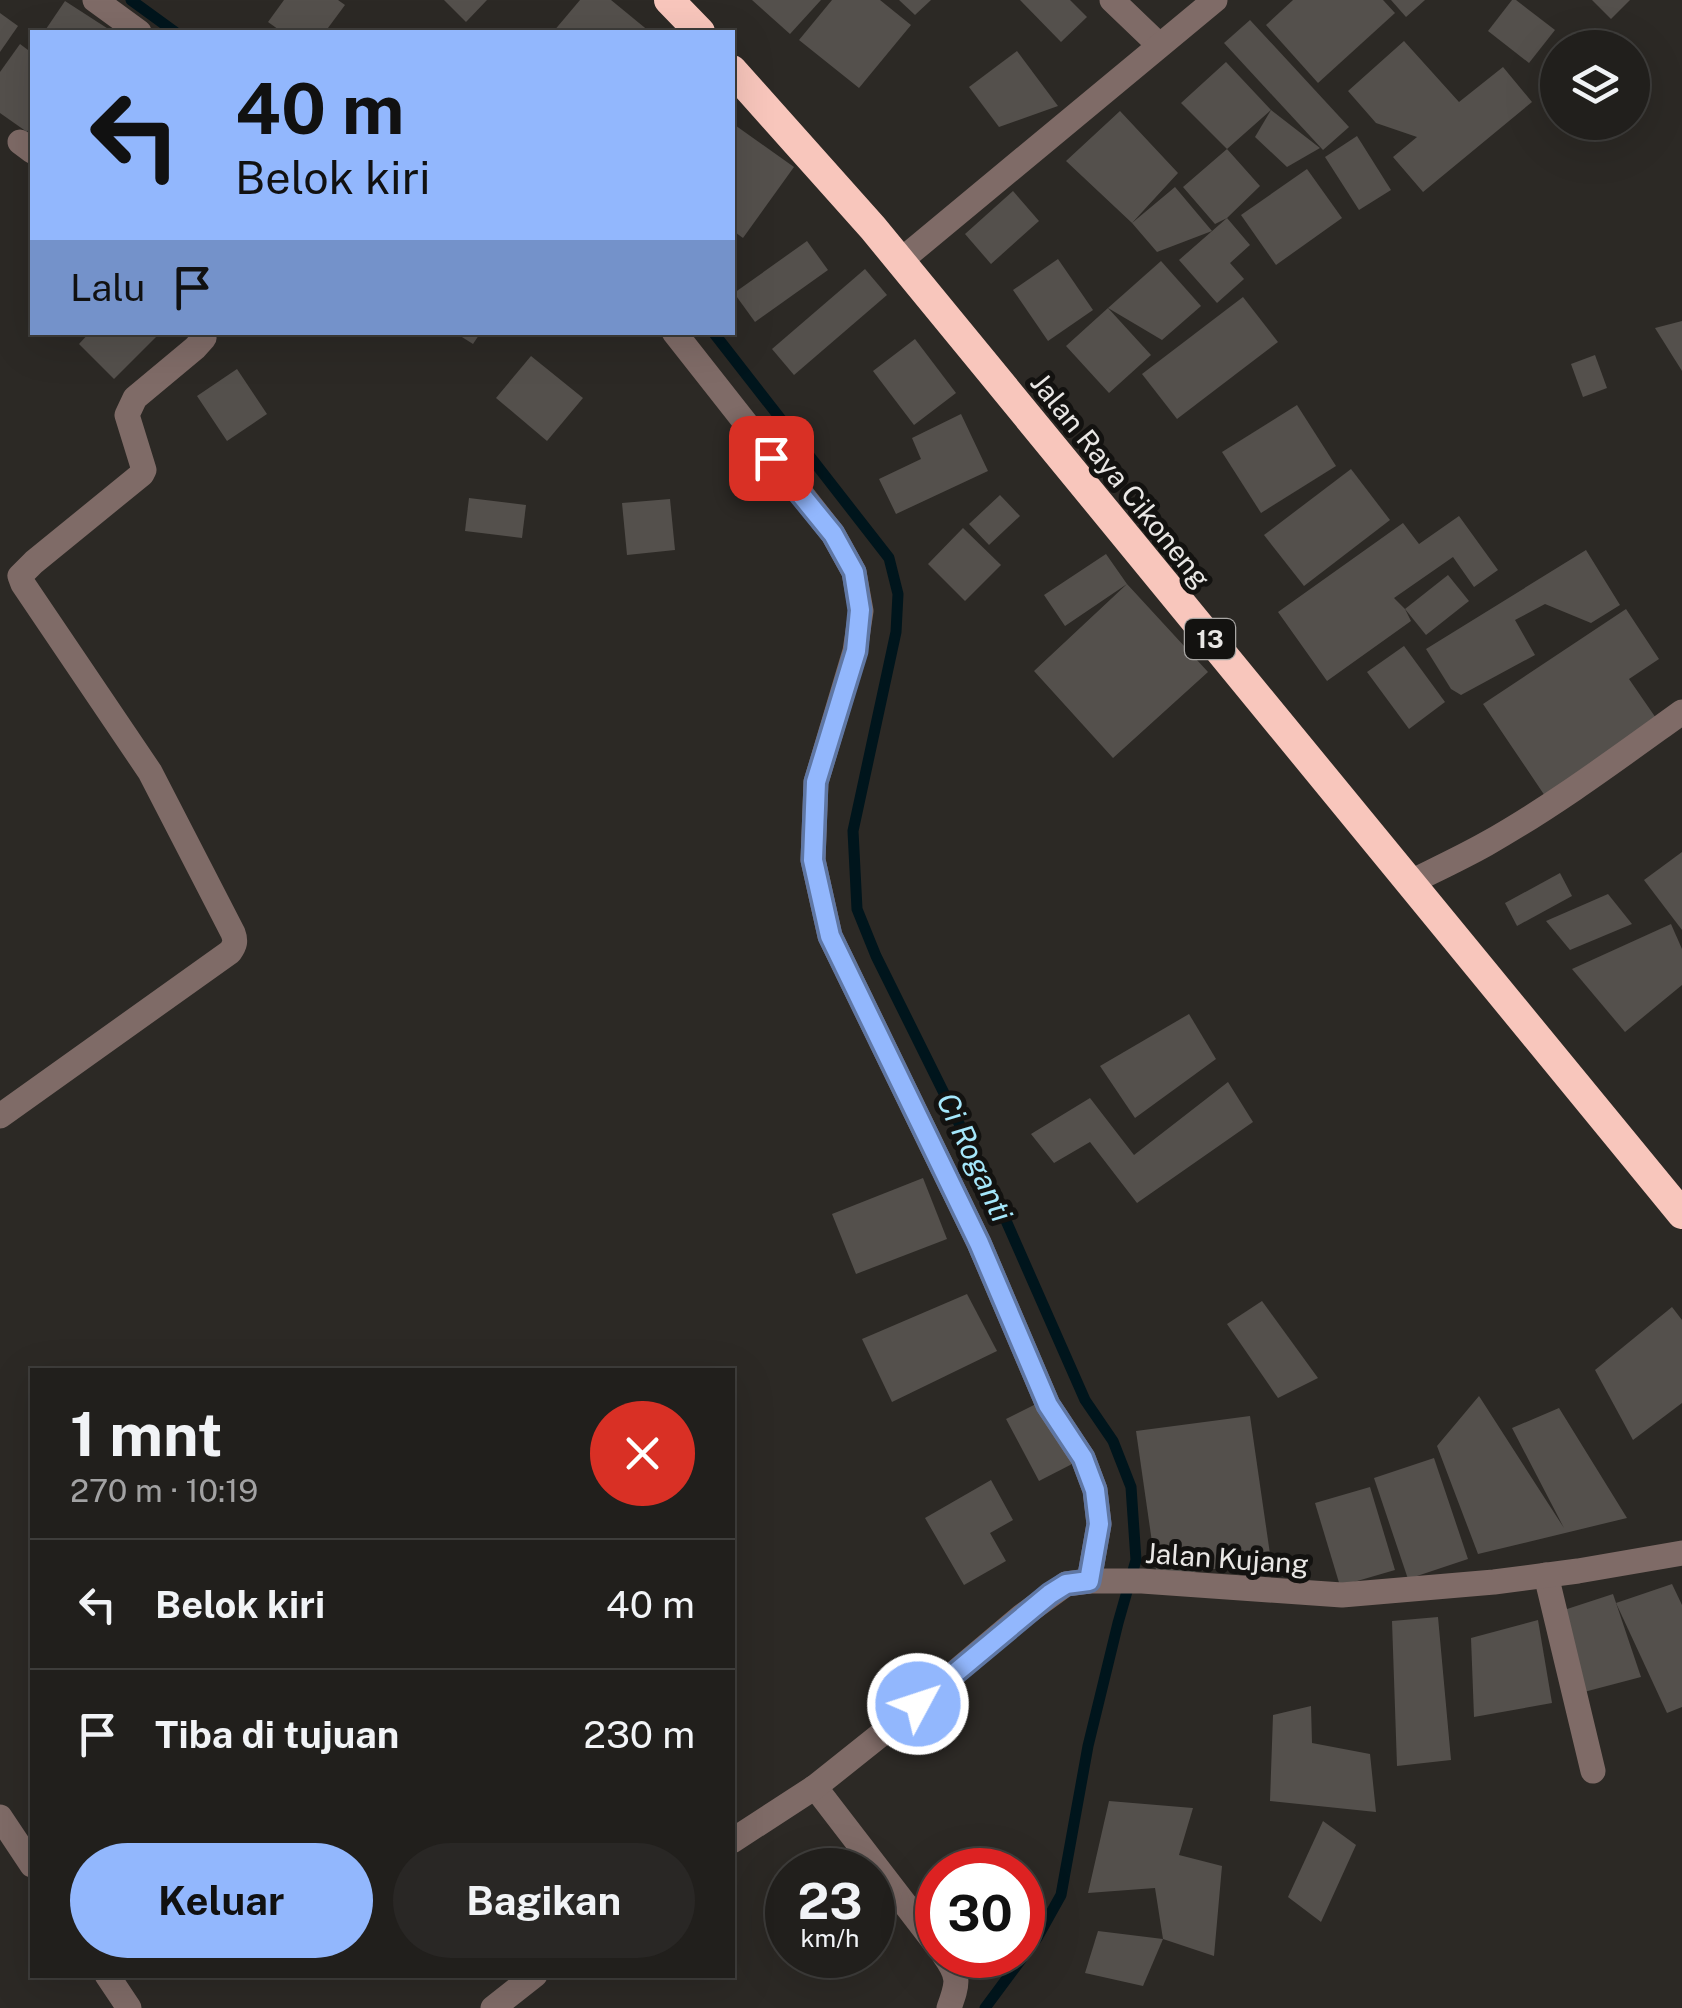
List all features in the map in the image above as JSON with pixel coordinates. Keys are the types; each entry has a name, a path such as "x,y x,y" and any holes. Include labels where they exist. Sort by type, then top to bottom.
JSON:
{"highway":[{"path":"674,2 698,30"},
{"name":"Jalan Raya Cikoneng","path":"735,73 874,228 1682,1214"}],"street":[{"path":"94,0 136,30"},
{"path":"1112,0 1159,44"},
{"path":"900,262 1215,0"},
{"path":"0,1116 234,946 232,932 150,772 20,576 142,474 127,415 130,406 195,348 203,335"},
{"path":"676,335 833,534 854,572 860,610 856,651 816,782 813,860 830,936 979,1243 1048,1405 1083,1458 1095,1490 1099,1524 1089,1581"},
{"path":"1409,883 1526,820 1682,712"},
{"name":"Jalan Kujang","path":"735,1839 816,1787 1066,1584 1142,1581 1342,1595 1546,1576 1682,1553"},
{"path":"1546,1576 1593,1771"},
{"path":"816,1787 915,1917"},
{"path":"0,1817 30,1862"},
{"path":"109,1978 129,2008"},
{"path":"493,2008 531,1978"},
{"path":"949,2008 956,1978"}],"building":[{"path":"284,0 338,0 345,5 326,30 279,30 268,22"},
{"path":"444,0 487,0 466,22"},
{"path":"580,0 611,0 648,30 555,30"},
{"path":"752,0 821,0 790,34"},
{"path":"832,0 880,0 911,25 859,88 799,40"},
{"path":"899,0 931,0 915,15"},
{"path":"1020,0 1070,0 1087,17 1061,42"},
{"path":"1293,0 1383,0 1395,13 1318,83 1266,25"},
{"path":"1391,0 1425,0 1406,17"},
{"path":"1512,0 1555,30 1540,30 1540,49 1529,63 1488,31"},
{"path":"1592,0 1630,0 1611,19"},
{"path":"65,1 110,30 45,30"},
{"path":"0,13 18,26 0,52"},
{"path":"1250,20 1349,127 1323,150 1224,43"},
{"path":"1404,41 1459,102 1503,67 1532,102 1423,192 1393,157 1417,137 1376,123 1348,91"},
{"path":"20,44 30,52 27,132 0,113 0,72"},
{"path":"1017,51 1058,106 999,127 969,87"},
{"path":"1226,62 1271,110 1227,149 1181,103"},
{"path":"1271,110 1320,148 1287,167 1255,137"},
{"path":"1120,111 1178,173 1132,223 1066,161"},
{"path":"735,125 794,167 743,238 735,232"},
{"path":"1357,136 1391,190 1359,210 1325,157"},
{"path":"1227,149 1260,186 1227,218 1215,224 1183,187"},
{"path":"1307,169 1342,218 1276,265 1241,215"},
{"path":"1175,187 1212,231 1157,252 1132,223"},
{"path":"1013,191 1039,221 991,264 965,234"},
{"path":"1227,218 1250,245 1230,263 1244,279 1217,303 1179,260"},
{"path":"807,241 828,270 755,322 735,292"},
{"path":"1058,259 1093,310 1048,341 1013,290"},
{"path":"1161,261 1201,306 1162,340 1108,308"},
{"path":"865,269 887,295 794,375 772,349"},
{"path":"1243,297 1278,342 1177,419 1142,374"},
{"path":"1108,308 1151,355 1109,393 1066,346"},
{"path":"1682,321 1682,371 1655,328"},
{"path":"87,335 158,335 114,379 79,344"},
{"path":"459,335 479,335 473,344"},
{"path":"915,339 956,393 914,425 873,371"},
{"path":"1595,355 1607,388 1583,397 1571,364"},
{"path":"531,356 583,398 547,441 496,398"},
{"path":"237,369 267,414 227,441 197,396"},
{"path":"1297,405 1336,466 1261,513 1222,452"},
{"path":"961,414 988,471 896,514 879,479 921,459 912,438"},
{"path":"1351,469 1390,520 1304,586 1264,535"},
{"path":"1000,495 1020,516 989,545 969,524"},
{"path":"469,498 526,505 522,538 465,531"},
{"path":"670,499 675,550 627,555 622,503"},
{"path":"1459,516 1498,570 1474,587 1453,557 1394,598 1411,621 1327,681 1278,612 1403,523 1419,544"},
{"path":"963,528 1001,565 965,601 928,564"},
{"path":"1586,550 1620,605 1591,623 1545,604 1515,620 1535,655 1461,695 1451,689 1426,649"},
{"path":"1106,554 1127,584 1065,626 1044,595"},
{"path":"1448,575 1469,601 1426,635 1405,609"},
{"path":"1127,584 1208,672 1113,758 1034,671"},
{"path":"1626,609 1659,659 1629,679 1658,721 1545,796 1483,704"},
{"path":"1404,646 1445,702 1409,729 1367,672"},
{"path":"1682,852 1682,930 1644,880"},
{"path":"1560,873 1572,896 1517,926 1505,903"},
{"path":"1608,894 1632,924 1570,950 1546,921"},
{"path":"1671,924 1682,949 1682,985 1625,1032 1572,969"},
{"path":"1189,1014 1216,1059 1135,1118 1100,1066"},
{"path":"1228,1082 1253,1122 1137,1203 1090,1142 1054,1163 1031,1134 1090,1098 1134,1155"},
{"path":"923,1178 947,1239 856,1274 832,1214"},
{"path":"967,1294 997,1351 892,1402 862,1339"},
{"path":"1262,1301 1318,1378 1278,1398 1227,1324"},
{"path":"1672,1307 1682,1320 1682,1403 1633,1440 1595,1370"},
{"path":"1479,1396 1564,1528 1512,1428 1559,1408 1627,1518 1478,1554 1437,1446"},
{"path":"1044,1400 1076,1462 1039,1481 1006,1419"},
{"path":"1250,1416 1271,1561 1157,1577 1136,1431"},
{"path":"1434,1458 1468,1559 1408,1579 1374,1478"},
{"path":"991,1480 1013,1520 990,1533 1006,1561 964,1585 925,1518"},
{"path":"1370,1487 1395,1570 1340,1586 1315,1503"},
{"path":"1672,1584 1682,1605 1682,1707 1667,1713 1616,1603"},
{"path":"1613,1594 1641,1677 1584,1692 1564,1610"},
{"path":"1438,1617 1451,1760 1397,1766 1392,1621"},
{"path":"1538,1620 1552,1703 1474,1717 1471,1638"},
{"path":"1311,1706 1312,1743 1370,1754 1376,1812 1270,1801 1273,1715"},
{"path":"1109,1801 1193,1808 1179,1855 1222,1866 1214,1956 1163,1939 1155,1888 1088,1893"},
{"path":"1323,1821 1356,1845 1321,1922 1288,1897"},
{"path":"1098,1931 1163,1939 1143,1986 1085,1973"}],"waterway":[{"name":"Ci Roganti","path":"131,0 172,30"},
{"name":"Ci Roganti","path":"715,335 889,558 898,594 896,632 853,831 857,909 876,956 996,1198 1085,1400 1113,1441 1131,1487 1136,1560 1088,1746 1061,1895 1037,1938 985,2008"}],"route":[{"path":"771,458 833,534 854,572 860,610 856,651 816,782 813,860 830,936 979,1243 1048,1405 1083,1458 1095,1490 1099,1524 1089,1581 1066,1584 1050,1594 918,1704"}]}
